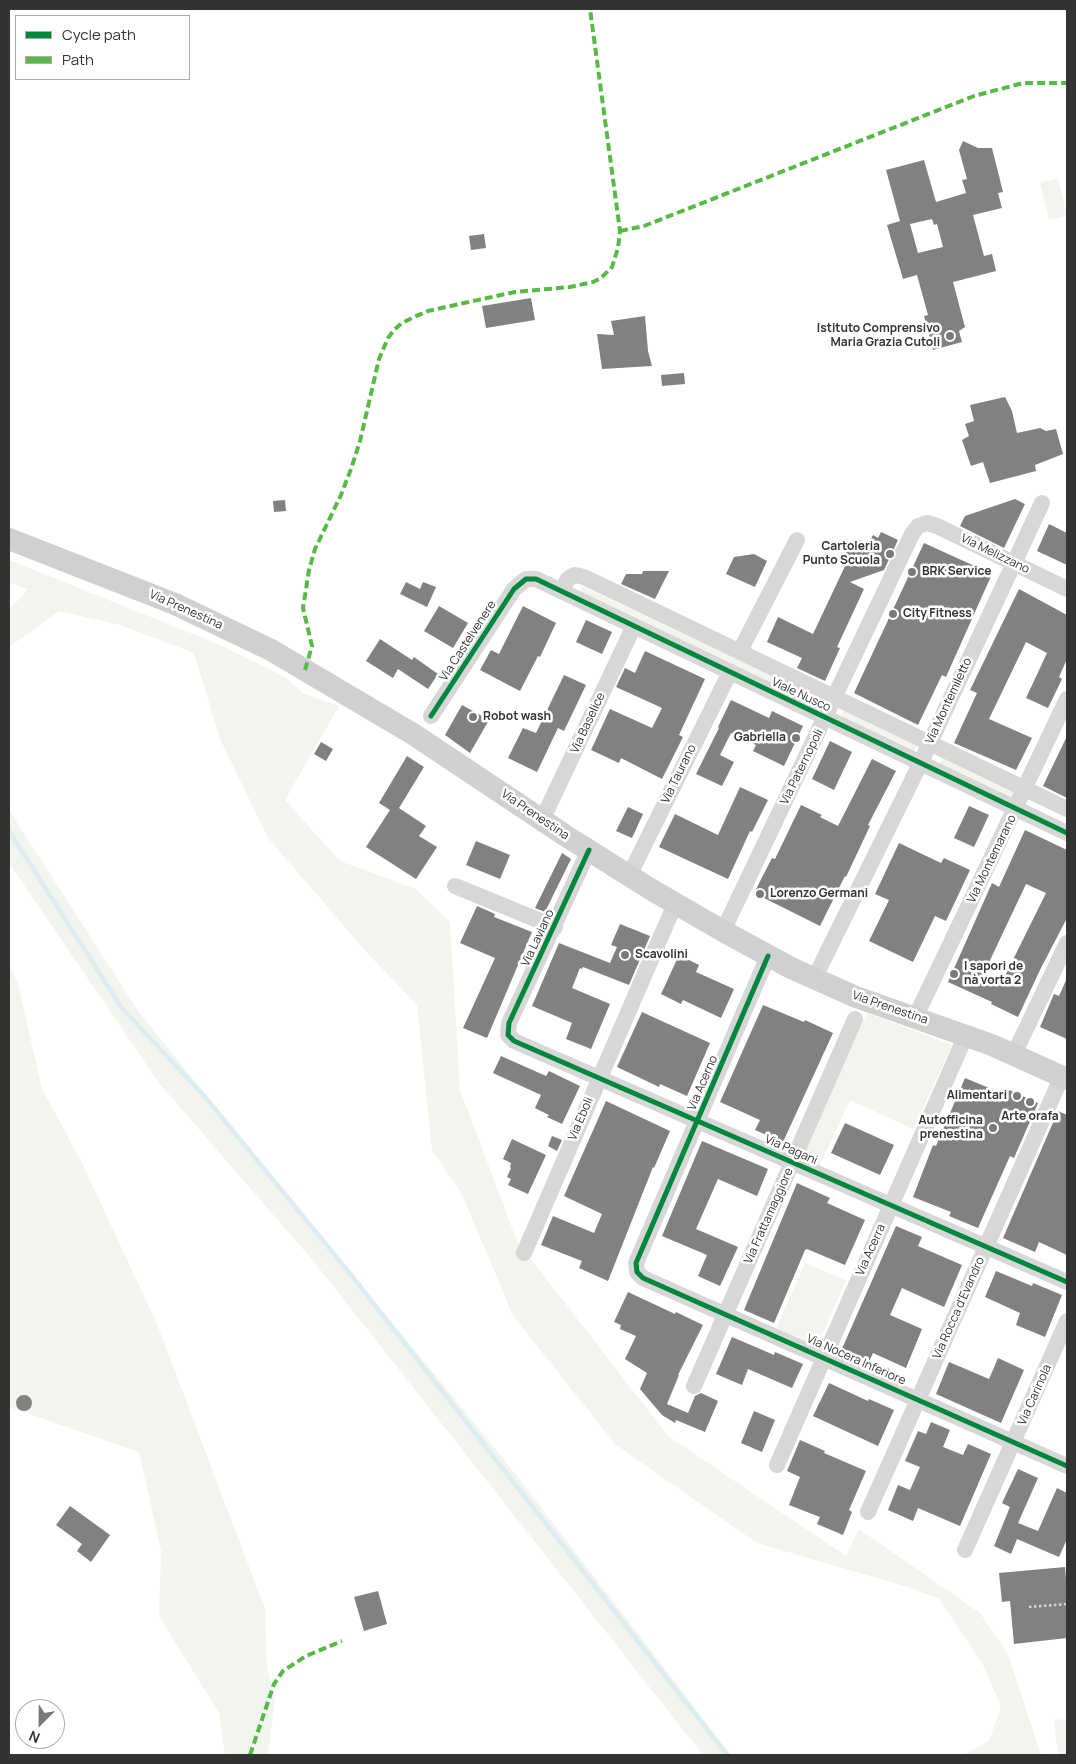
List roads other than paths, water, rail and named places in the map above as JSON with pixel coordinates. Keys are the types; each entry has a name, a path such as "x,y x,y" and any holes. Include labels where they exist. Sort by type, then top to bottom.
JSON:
{"main road":[{"name":"Via Prenestina","path":"9,539 184,608 265,647 408,731 629,876 768,956 856,997 966,1035 1014,1054 1064,1078"}],"street":[{"name":"Via Montemiletto","path":"814,979 920,762 1042,503"},
{"name":"Via Melizzano","path":"922,524 937,526 1067,589"},
{"name":"Via Paternopoli","path":"723,931 912,534 922,524"},
{"path":"740,651 797,540"},
{"name":"Viale Nusco","path":"562,591 567,580 571,577 575,575 584,577 1067,808"},
{"name":"Viale Nusco","path":"526,579 536,579 562,591 1067,833"},
{"name":"Via Castelvenere","path":"431,716 514,589 526,579"},
{"name":"Via Baselice","path":"542,820 634,626"},
{"name":"Via Taurano","path":"629,876 730,672"},
{"name":"Via Montemarano","path":"915,1018 1067,699"},
{"name":"Via Laviano","path":"508,1035 509,1023 589,850"},
{"name":"Via Laviano","path":"455,886 555,927"},
{"name":"Via Eboli","path":"524,1253 675,904"},
{"path":"1014,1054 1067,943"},
{"name":"Via Acerno","path":"637,1272 636,1263 768,956"},
{"name":"Via Frattamaggiore","path":"694,1386 855,1019"},
{"name":"Via Pagani","path":"508,1035 518,1043 1067,1282"},
{"name":"Via Acerra","path":"777,1465 966,1035"},
{"name":"Via Rocca d'Evandro","path":"868,1512 1064,1078"},
{"name":"Via Nocera Inferiore","path":"637,1272 643,1278 918,1398 1067,1466"},
{"name":"Via Carinola","path":"965,1550 1067,1321"}],"waterway":[{"path":"9,831 121,1007 206,1098 352,1276 727,1755"}],"place":[{"name":"Istituto Comprensivo Maria Grazia Cutoli","path":"950,336"},
{"name":"Cartoleria Punto Scuola","path":"890,554"},
{"name":"BRK Service","path":"912,572"},
{"name":"City Fitness","path":"893,614"},
{"name":"Robot wash","path":"473,717"},
{"name":"Gabriella","path":"796,738"},
{"name":"Lorenzo Germani","path":"760,894"},
{"name":"Scavolini","path":"625,955"},
{"name":"I sapori de nà vorta 2","path":"954,974"},
{"name":"Alimentari","path":"1017,1096"},
{"name":"Arte orafa","path":"1030,1102"},
{"name":"Autofficina prenestina","path":"993,1128"}]}
